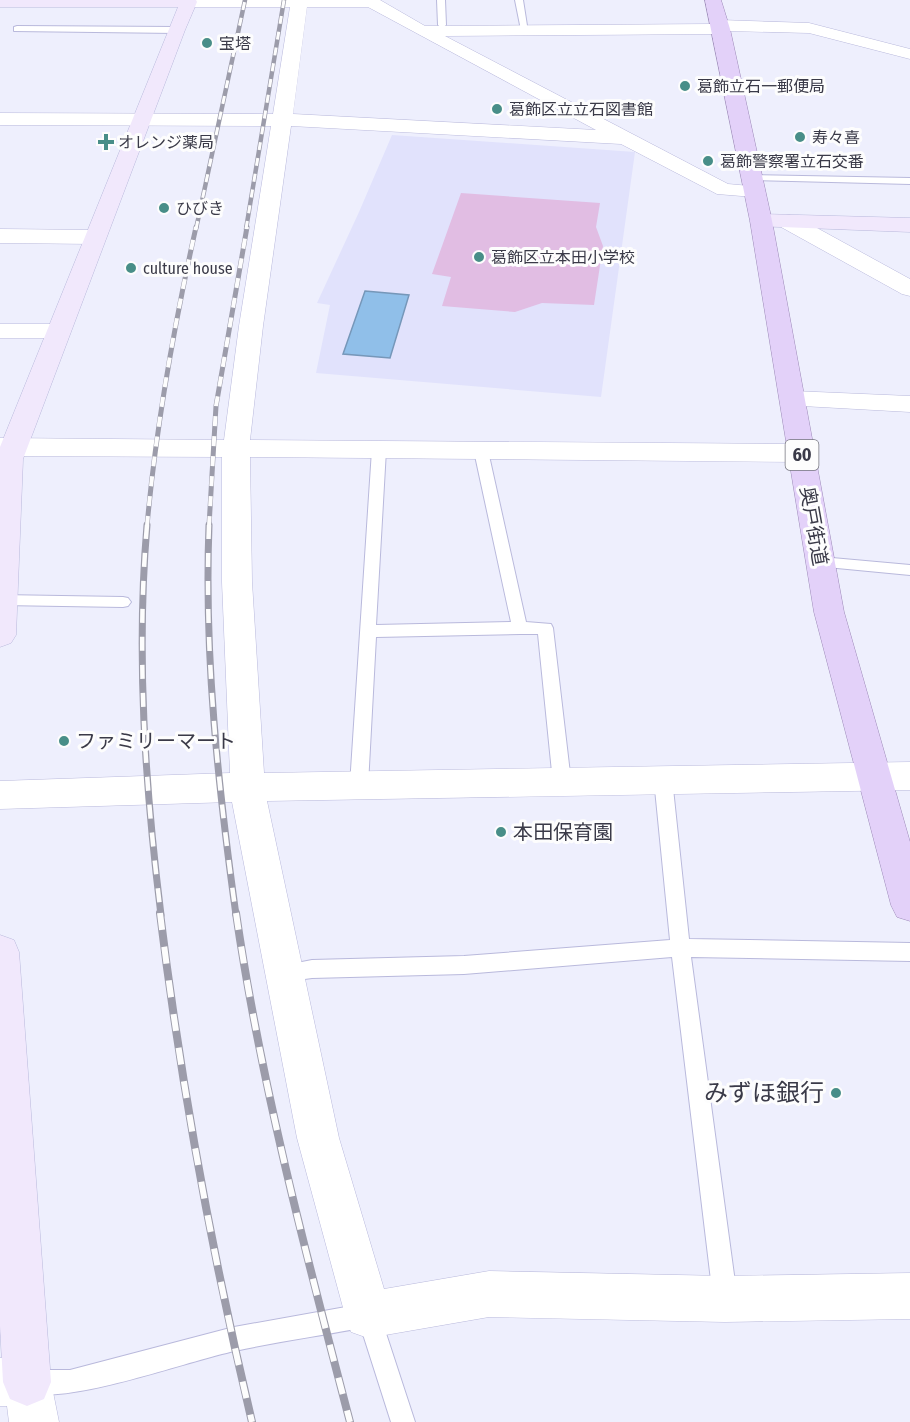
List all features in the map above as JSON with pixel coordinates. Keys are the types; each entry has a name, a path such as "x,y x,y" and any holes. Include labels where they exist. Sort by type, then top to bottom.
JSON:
{"main road":[{"name":"奥戸街道","path":"718,18 761,221 821,562 841,662 910,905"}],"street":[{"path":"300,1 251,326 236,449 237,582 246,724 247,787 318,1138 368,1315 489,1294 725,1299 910,1296"},
{"path":"0,2 370,1 422,31 724,190 753,184"},
{"path":"0,635 9,459 6,447 58,331 189,2"},
{"path":"422,31 525,30 718,18 809,28 910,54"},
{"path":"0,118 283,120 625,138"},
{"path":"761,221 910,225"},
{"path":"789,222 910,289"},
{"path":"0,237 95,237"},
{"path":"0,331 58,331"},
{"path":"793,399 910,404"},
{"path":"6,447 802,453"},
{"path":"0,795 247,787 910,776"},
{"path":"0,952 20,1395"}],"lane":[{"path":"441,0 442,25"},
{"path":"519,0 525,30"},
{"path":"17,29 176,30"},
{"path":"753,184 910,181"},
{"path":"359,785 378,450"},
{"path":"481,451 520,628"},
{"path":"821,562 910,570"},
{"path":"2,600 123,603"},
{"path":"368,631 545,628 562,782"},
{"path":"663,779 680,948 725,1299"},
{"path":"283,974 312,969 464,965 680,948 910,952"},
{"path":"20,1395 234,1339 368,1315 403,1422"}],"shaded area":[{"name":"葛飾区立本田小学校","path":"392,135 635,152 601,397 316,373 330,305 317,303"},
{"path":"461,193 600,203 596,227 603,246 594,305 542,303 515,312 442,306 451,277 432,274"}],"water":[{"path":"365,291 409,295 390,358 343,354"}],"railway":[{"path":"196,229 245,0"},
{"path":"246,229 284,0"},
{"path":"147,526 155,451 167,376 196,227"},
{"path":"209,526 216,406 247,227"},
{"path":"147,525 142,671 147,769 161,915"},
{"path":"209,525 209,623 214,720 223,818 236,915"},
{"path":"160,913 199,1169 252,1422"},
{"path":"236,913 271,1105 350,1422"}],"place":[{"name":"宝塔","path":"207,43"},
{"name":"葛飾立石一郵便局","path":"685,86"},
{"name":"葛飾区立立石図書館","path":"497,109"},
{"name":"寿々喜","path":"800,137"},
{"name":"オレンジ薬局","path":"106,142"},
{"name":"葛飾警察署立石交番","path":"708,161"},
{"name":"ひびき","path":"164,208"},
{"name":"葛飾区立本田小学校","path":"479,257"},
{"name":"culture house","path":"131,268"},
{"name":"ファミリーマート","path":"64,741"},
{"name":"本田保育園","path":"501,832"},
{"name":"みずほ銀行","path":"836,1093"}]}
